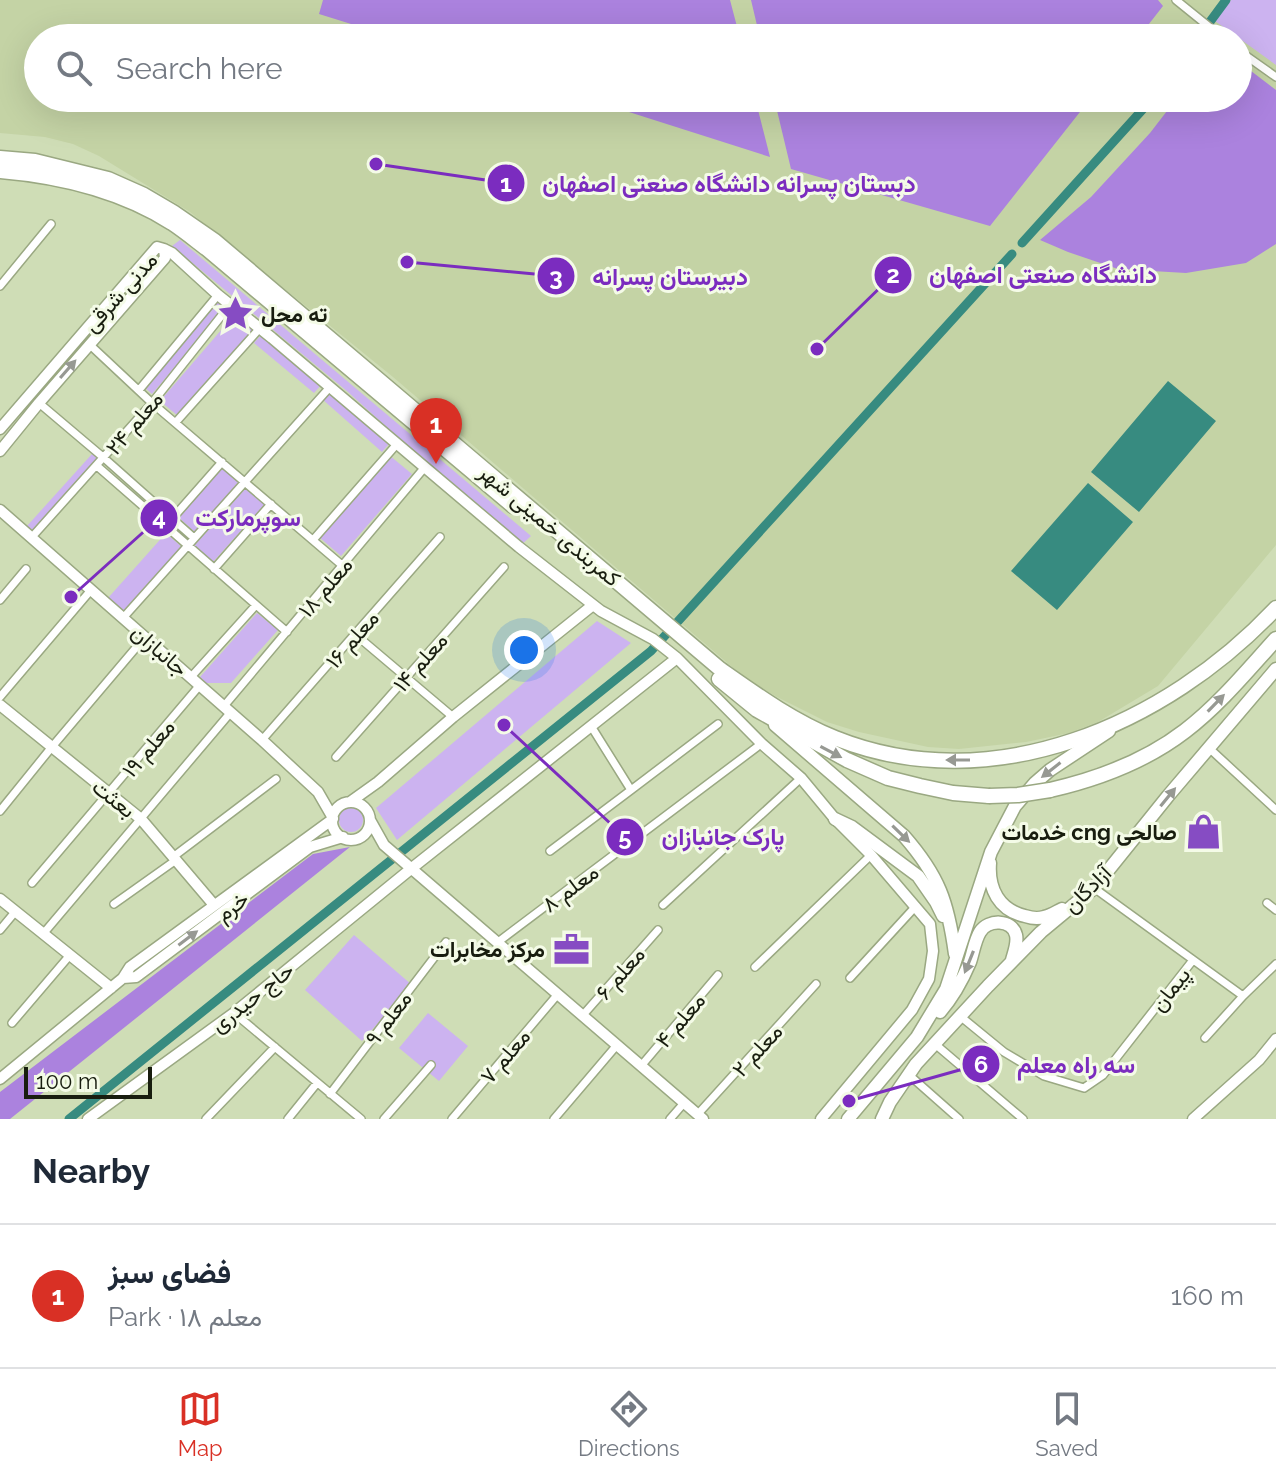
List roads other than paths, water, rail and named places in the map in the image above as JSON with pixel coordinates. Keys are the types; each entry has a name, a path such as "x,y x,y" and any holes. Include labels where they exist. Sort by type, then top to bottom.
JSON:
{"highway":[{"name":"کمربندی خمینی شهر","path":"0,158 35,161 108,179 144,195 215,241 626,596 676,648 757,710 847,760 888,778 953,793 989,796 1018,795 1080,784 1136,761 1172,740 1208,711 1276,639"},
{"name":"کمربندی خمینی شهر","path":"0,171 67,179 171,222 626,596"},
{"name":"کمربندی خمینی شهر","path":"676,648 720,669 785,715 835,738 872,750 913,758 960,760 1013,756 1054,748 1140,713 1188,683 1233,649 1276,608"}],"main road":[{"name":"آزادگان","path":"882,1119 908,1074 1041,932 1094,888 1276,669"},
{"path":"757,710 904,836 918,852 930,868 944,898 956,961"},
{"path":"917,1037 946,989 991,852 1015,806 1035,783 1069,755 1140,713"},
{"path":"835,819 852,827 918,876 936,902 953,941"},
{"path":"991,852 989,877 992,888 997,899 1011,911 1034,918 1045,917 1077,903"},
{"path":"848,1119 953,996 971,959 979,933 985,926 1003,922 1012,927 1016,943 1010,963"}],"street":[{"path":"1176,0 1205,24"},
{"path":"1252,60 1276,77"},
{"path":"0,286 51,224"},
{"name":"مدنی شرقی","path":"0,429 157,247 164,249 165,258 0,451"},
{"path":"164,249 519,547 593,605 653,639 676,648 762,744 801,778 930,924 933,951 929,979 912,1010 821,1119"},
{"path":"139,390 218,295"},
{"name":"معلم ۲۴","path":"32,537 152,403 230,305"},
{"path":"176,422 260,328"},
{"path":"89,344 152,403 343,566"},
{"path":"123,618 330,387"},
{"path":"39,403 194,538"},
{"path":"313,540 397,444"},
{"path":"171,520 222,462"},
{"path":"97,466 287,632"},
{"name":"معلم ۱۸","path":"43,934 141,819 287,632 425,467"},
{"path":"214,569 271,504"},
{"name":"جانبازان","path":"0,510 318,792"},
{"name":"معلم ۱۶","path":"262,740 440,537"},
{"name":"معلم ۱۴","path":"336,757 504,567"},
{"path":"0,600 26,569"},
{"path":"0,697 91,590"},
{"name":"معلم ۱۹","path":"32,883 109,794 256,605"},
{"path":"333,818 338,807 378,782 453,717 593,605"},
{"path":"356,635 453,717"},
{"path":"0,811 145,637"},
{"name":"حاج حیدری","path":"96,1117 234,1013 591,726 676,648"},
{"name":"بعثت","path":"0,705 141,819 214,905"},
{"path":"550,851 718,724"},
{"path":"591,726 631,790"},
{"name":"معلم ۸","path":"498,942 757,747"},
{"path":"1209,748 1276,810"},
{"path":"663,905 801,778"},
{"path":"114,904 276,779"},
{"path":"348,838 365,834 368,829 368,815 378,782"},
{"path":"318,792 333,818 334,829 348,838 384,845"},
{"path":"318,792 356,803 368,815 384,845 700,1117"},
{"name":"خرم","path":"123,978 136,977 307,843 333,818"},
{"name":"خرم","path":"0,1079 123,978 130,967 214,905 307,843 348,838"},
{"path":"755,967 871,855"},
{"path":"1094,888 1243,996"},
{"path":"0,899 111,988"},
{"path":"1267,903 1276,910"},
{"path":"850,978 916,906"},
{"path":"0,930 15,912"},
{"name":"معلم ۶","path":"583,1015 658,930"},
{"name":"معلم ۹","path":"330,1094 446,942"},
{"path":"12,1023 70,955"},
{"name":"پیمان","path":"960,1016 1004,1052 1044,1076 1084,1088 1103,1075 1193,960"},
{"path":"1205,1038 1276,964"},
{"name":"معلم ۴","path":"641,1066 718,975"},
{"name":"معلم ۲","path":"700,1117 816,984"},
{"name":"معلم ۷","path":"452,1119 558,994"},
{"path":"234,1013 361,1119"},
{"path":"1193,1119 1259,1060 1276,1039"},
{"path":"935,1044 1023,1119"},
{"path":"554,1119 617,1045"},
{"path":"206,1119 275,1047"},
{"path":"384,1119 431,1065"},
{"path":"908,1074 959,1119"},
{"path":"288,1119 317,1083"},
{"path":"670,1119 684,1103"},
{"path":"344,1119 350,1111"}],"water":[{"path":"1168,381 1216,421 1139,512 1091,472"},
{"path":"1088,483 1133,522 1057,610 1011,571"}],"waterway":[{"path":"1208,24 1226,0"},
{"path":"1022,243 1140,112"},
{"path":"69,1119 651,651 1012,254"}],"place":[{"name":"دبستان پسرانه دانشگاه صنعتی اصفهان","path":"376,164"},
{"name":"دبیرستان پسرانه","path":"407,262"},
{"name":"ته محل","path":"235,314"},
{"name":"دانشگاه صنعتی اصفهان","path":"817,349"},
{"name":"فضای سبز","path":"436,464"},
{"name":"سوپرمارکت","path":"71,597"},
{"name":"پارک جانبازان","path":"504,725"},
{"name":"خدمات cng صالحی","path":"1203,832"},
{"name":"مرکز مخابرات","path":"571,949"},
{"name":"سه راه معلم","path":"849,1101"}]}
